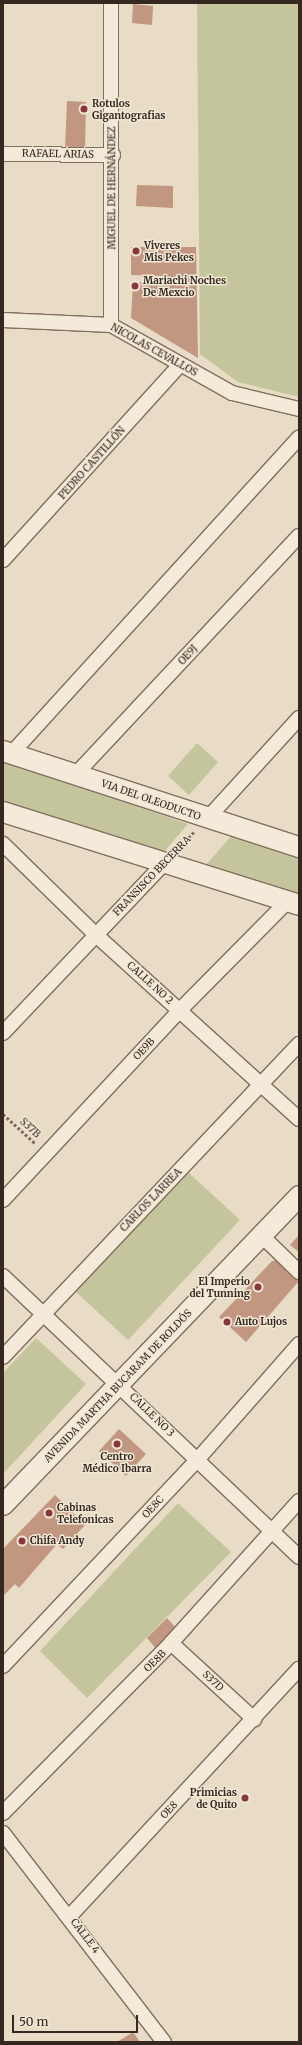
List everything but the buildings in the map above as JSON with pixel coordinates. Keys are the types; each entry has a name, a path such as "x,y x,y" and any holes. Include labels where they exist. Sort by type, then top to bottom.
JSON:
{"street":[{"name":"MIGUEL DE HERNÁNDEZ","path":"111,3 113,155 111,325"},
{"name":"RAFAEL ARIAS","path":"3,154 113,155"},
{"name":"NICOLAS CEVALLOS","path":"3,320 111,325 232,393 299,410"},
{"name":"PEDRO CASTILLÓN","path":"3,560 180,365"},
{"path":"7,752 299,438"},
{"name":"OE9J","path":"76,774 299,536"},
{"path":"207,819 299,718"},
{"name":"VIA DEL OLEODUCTO","path":"7,752 207,819 299,847"},
{"path":"3,812 294,903"},
{"name":"CALLE NO 2","path":"3,844 96,935 299,1119"},
{"name":"FRANSISCO BECERRA","path":"5,1026 96,935 165,862"},
{"name":"OE9B","path":"3,1200 180,1010 294,903"},
{"name":"CARLOS LARREA","path":"3,1357 262,1085 299,1044"},
{"name":"AVENIDA MARTHA BUCARAM DE ROLDÓS","path":"3,1506 299,1196"},
{"path":"262,1236 299,1272"},
{"name":"CALLE NO 3","path":"3,1276 198,1459 299,1557"},
{"name":"OE8C","path":"3,1666 198,1459 299,1344"},
{"name":"OE8B","path":"3,1813 172,1643 299,1501"},
{"name":"S37D","path":"172,1643 254,1719"},
{"name":"OE8","path":"70,1916 299,1669"},
{"name":"CALLE 4","path":"3,1833 70,1916 164,2042"}],"path":[{"name":"FRANSISCO BECERRA","path":"165,862 207,819"},
{"name":"S37B","path":"3,1114 46,1154"}],"green space":[{"path":"197,3 299,3 299,397 238,382 200,354"},
{"path":"197,743 218,762 189,795 168,776"},
{"path":"3,760 188,824 163,853 3,802"},
{"path":"232,835 299,856 299,896 205,866"},
{"path":"187,1171 240,1220 128,1340 75,1291"},
{"path":"36,1338 86,1384 3,1474 3,1373"},
{"path":"178,1503 231,1552 87,1698 40,1651"}],"place":[{"name":"Rotulos Gigantografias","path":"84,109"},
{"name":"Viveres Mis Pekes","path":"136,251"},
{"name":"Mariachi Noches De Mexcio","path":"135,286"},
{"name":"El Imperio del Tunning","path":"258,1287"},
{"name":"Auto Lujos","path":"227,1322"},
{"name":"Centro Médico Ibarra","path":"117,1444"},
{"name":"Cabinas Telefonicas","path":"49,1513"},
{"name":"Chifa Andy","path":"22,1541"},
{"name":"Primicias de Quito","path":"245,1798"}]}
